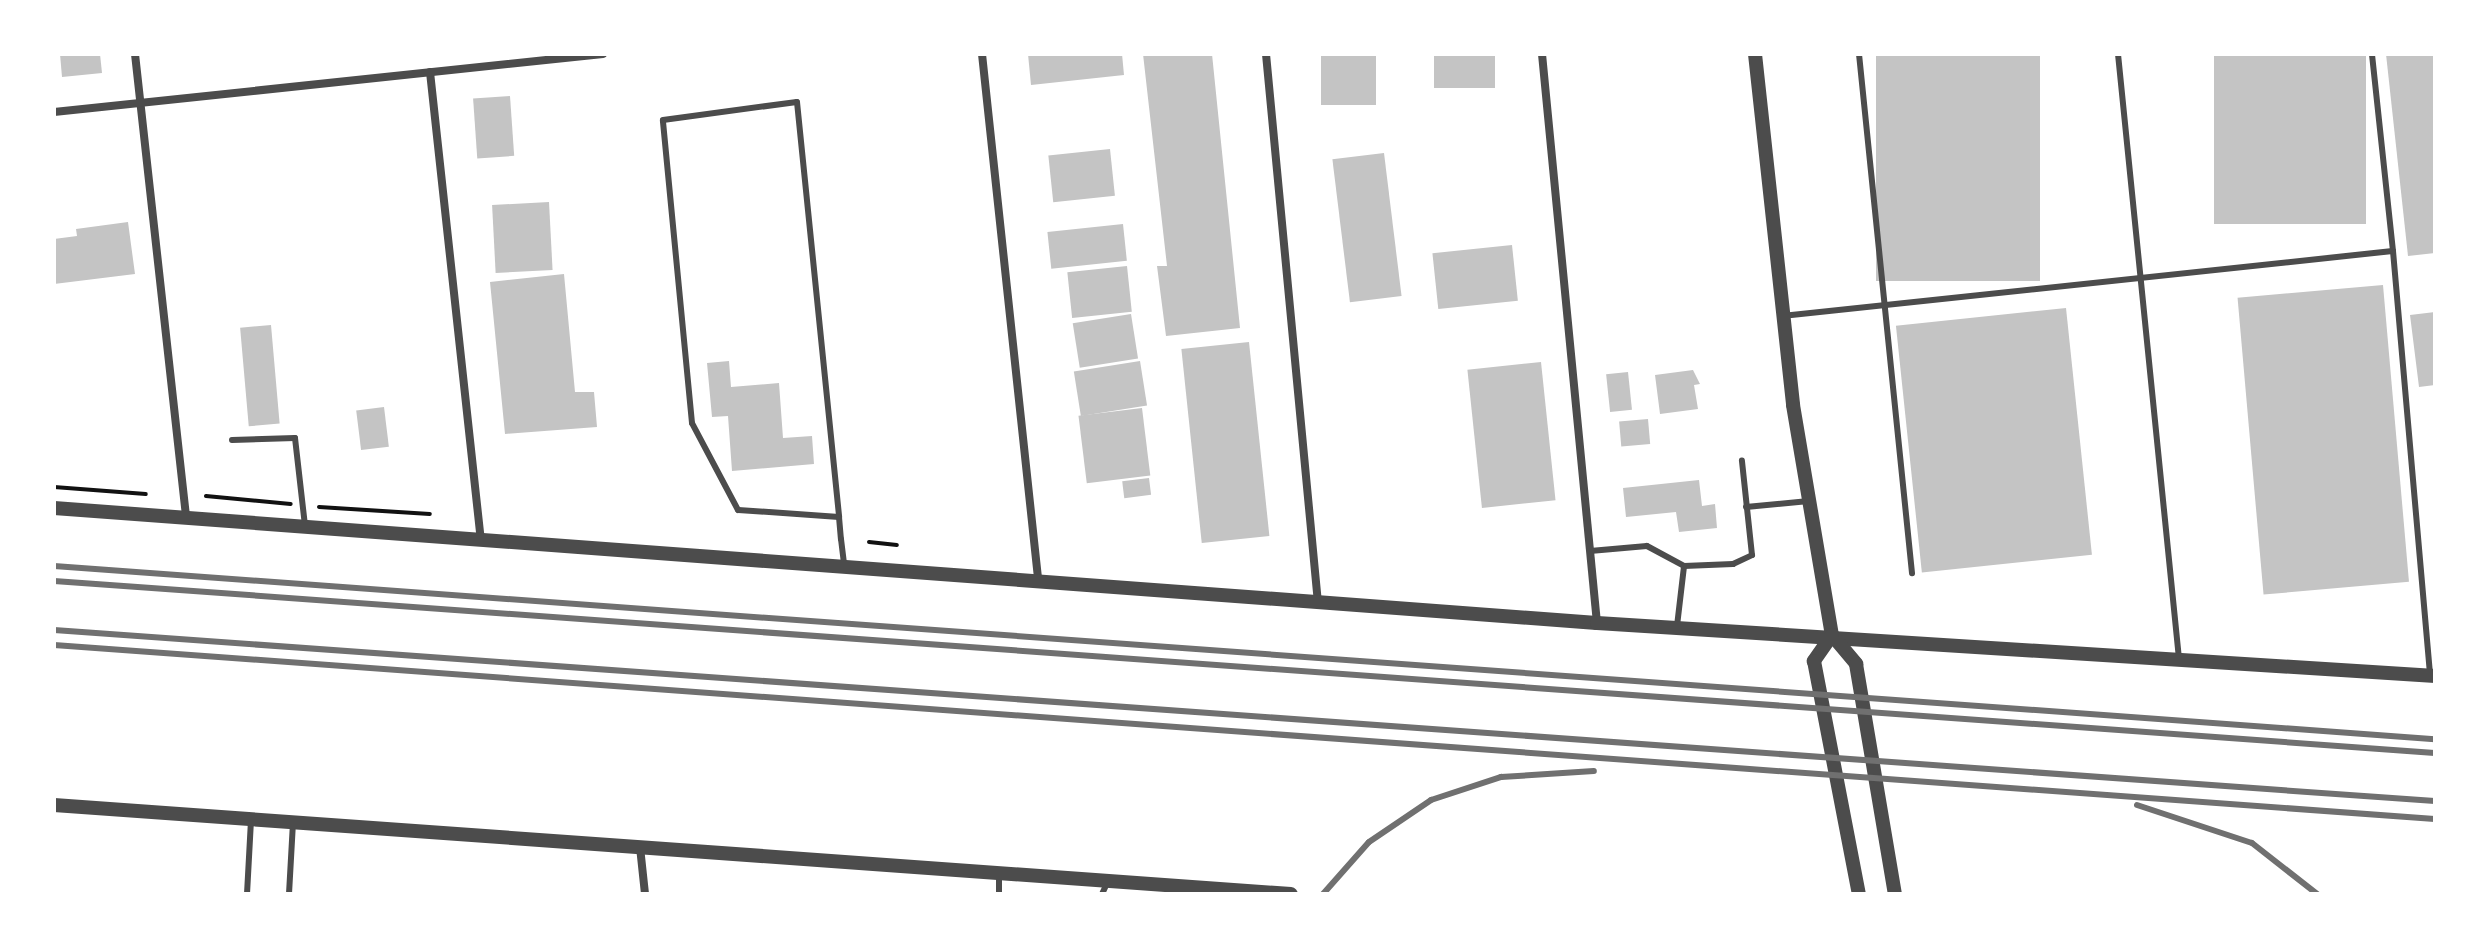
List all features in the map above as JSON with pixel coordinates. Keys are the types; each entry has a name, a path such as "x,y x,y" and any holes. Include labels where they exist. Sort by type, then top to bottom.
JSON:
{"street":[{"path":"135,54 186,517"},
{"path":"54,112 603,54"},
{"path":"982,54 1038,578"},
{"path":"1266,54 1318,603"},
{"path":"1542,54 1597,623"},
{"path":"1755,54 1782,316 1809,501 1832,635 1856,664 1895,894"},
{"path":"430,72 481,538"},
{"path":"54,508 1038,578 1318,603 1597,623 1832,635 2432,676"},
{"path":"1832,635 1814,661 1859,894"},
{"path":"54,805 999,873 1105,888 1291,894"},
{"path":"640,847 645,894"}],"lane":[{"path":"1859,54 1912,573"},
{"path":"2118,54 2179,659"},
{"path":"2372,54 2432,676"},
{"path":"839,517 738,510 692,423 663,120 797,102 844,564"},
{"path":"1782,316 2393,251"},
{"path":"232,440 295,438 305,526"},
{"path":"1590,551 1647,546 1684,566 1733,564 1752,555 1742,461"},
{"path":"1746,507 1809,501"},
{"path":"1676,627 1684,566"},
{"path":"247,894 251,819"},
{"path":"289,894 293,822"},
{"path":"999,873 999,894"}],"path":[{"path":"54,487 146,494"},
{"path":"206,496 292,504"},
{"path":"319,507 430,514"},
{"path":"869,542 897,545"}],"building":[{"path":"60,54 100,54 102,73 62,77"},
{"path":"1028,54 1122,54 1124,75 1031,85"},
{"path":"1143,54 1212,54 1240,328 1166,336 1157,266 1167,266"},
{"path":"1321,54 1376,54 1376,105 1321,105"},
{"path":"1434,54 1495,54 1495,88 1434,88"},
{"path":"1876,54 2040,54 2040,281 1876,281"},
{"path":"2214,54 2366,54 2366,224 2214,224"},
{"path":"2386,54 2435,54 2435,253 2408,256"},
{"path":"510,96 514,156 477,158 473,99"},
{"path":"1110,149 1115,196 1053,202 1048,155"},
{"path":"1384,153 1402,296 1350,302 1332,159"},
{"path":"549,202 553,270 496,273 492,205"},
{"path":"128,222 135,274 54,284 54,239 77,236 76,229"},
{"path":"1123,224 1127,261 1051,269 1047,232"},
{"path":"1512,245 1518,301 1438,309 1432,253"},
{"path":"1127,266 1132,312 1072,318 1067,272"},
{"path":"564,274 575,392 594,392 597,427 505,434 490,282"},
{"path":"2383,285 2409,582 2264,595 2238,298"},
{"path":"2066,308 2092,555 1922,573 1896,326"},
{"path":"2435,312 2435,385 2419,387 2410,315"},
{"path":"1131,314 1138,358 1080,368 1073,323"},
{"path":"271,325 280,424 249,426 240,328"},
{"path":"1249,342 1269,536 1202,543 1181,349"},
{"path":"729,361 731,387 779,383 783,438 812,436 814,464 732,471 728,416 712,417 707,363"},
{"path":"1140,361 1147,405 1081,416 1074,371"},
{"path":"1541,362 1556,500 1482,508 1467,370"},
{"path":"1693,370 1700,384 1694,385 1698,409 1660,414 1655,375"},
{"path":"1628,372 1632,410 1610,412 1606,374"},
{"path":"384,407 389,447 361,450 356,410"},
{"path":"1142,408 1150,475 1087,483 1078,416"},
{"path":"1648,419 1650,444 1621,446 1619,422"},
{"path":"1149,478 1151,495 1124,498 1122,481"},
{"path":"1699,480 1702,506 1715,504 1717,528 1679,532 1676,512 1626,517 1623,488"}],"railway":[{"path":"54,566 2435,739"},
{"path":"54,581 2435,753"},
{"path":"54,630 2435,801"},
{"path":"54,645 2435,819"},
{"path":"1323,894 1369,842 1431,800 1501,777 1594,771"},
{"path":"2137,805 2252,843 2317,894"}]}
